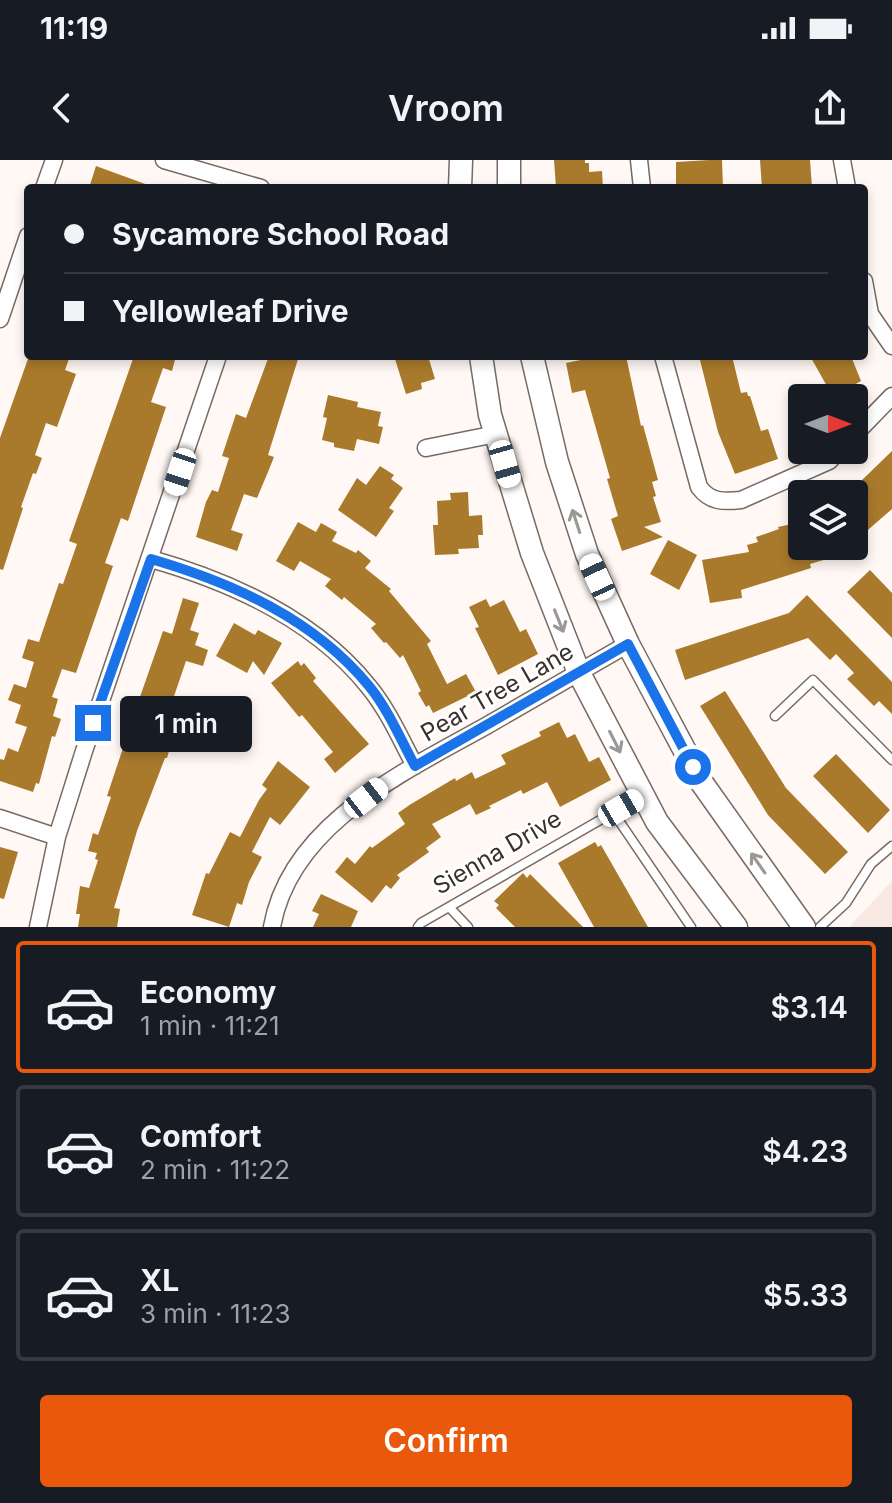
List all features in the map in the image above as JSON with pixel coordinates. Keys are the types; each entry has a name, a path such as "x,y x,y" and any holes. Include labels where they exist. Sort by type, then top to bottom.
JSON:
{"main road":[{"path":"460,184 461,160"},
{"path":"509,160 509,184"},
{"path":"482,360 490,415 532,553 579,673 657,822 736,927"},
{"path":"533,360 554,449 587,554 628,644 702,783 804,927"}],"street":[{"path":"45,184 54,160"},
{"path":"164,160 247,184"},
{"path":"639,160 642,184"},
{"path":"842,160 846,184"},
{"path":"0,319 24,248"},
{"path":"868,303 870,314 892,346"},
{"path":"38,927 57,837 84,751 217,360"},
{"path":"664,360 699,487 705,496 726,502 741,500 822,464"},
{"path":"868,421 892,396"},
{"path":"426,448 496,434"},
{"path":"151,559 195,572 277,609 315,634 345,659 372,689 415,766"},
{"name":"Pear Tree Lane","path":"272,927 282,893 297,866 319,839 390,780 628,644"},
{"name":"Sienna Drive","path":"617,810 643,796"},
{"path":"0,818 57,837"}],"lane":[{"path":"775,716 813,680 892,760"},
{"path":"617,810 691,927"},
{"name":"Sienna Drive","path":"418,927 617,810"},
{"path":"820,927 846,903 871,864 892,846"},
{"path":"449,907 468,927"}],"shaded area":[{"path":"892,881 892,927 851,927 850,926"}],"building":[{"path":"554,160 585,160 589,163 589,172 602,171 603,184 556,184"},
{"path":"722,160 723,184 676,184 676,162"},
{"path":"760,160 810,160 812,184 762,184"},
{"path":"96,166 145,184 90,184"},
{"path":"28,360 69,360 65,370 76,374 57,427 46,423 35,455 42,458 21,507 3,570 0,569 0,438"},
{"path":"133,360 175,360 172,371 163,368 151,402 166,407 128,521 121,518 105,563 113,566 76,673 62,669 52,697 58,699 53,716 61,719 55,737 52,736 39,784 36,783 33,792 0,781 0,759 4,760 8,748 18,752 27,727 15,723 21,705 8,700 14,684 26,688 34,662 22,658 28,639 39,642 59,583 63,584 77,544 69,541"},
{"path":"268,360 298,360 268,455 274,457 257,498 244,494 231,530 243,534 237,551 196,537 206,502 212,490 218,492 229,458 222,456 236,414 246,418"},
{"path":"395,360 429,360 435,379 421,383 422,389 406,394"},
{"path":"627,360 641,426 658,480 652,482 656,496 653,497 661,522 644,527 663,537 622,551 611,519 618,516 607,479 610,478 585,390 572,393 566,363"},
{"path":"700,360 733,360 741,393 747,392 750,396 761,431 768,429 778,459 735,474 718,432"},
{"path":"812,360 853,360 861,381 856,384 826,384"},
{"path":"328,395 358,402 357,407 381,412 378,426 383,427 379,444 357,439 354,451 334,447 334,443 322,440"},
{"path":"892,451 892,509 868,530 868,480 862,480"},
{"path":"380,466 394,475 391,479 403,488 389,508 394,511 376,537 338,510 357,478 366,485"},
{"path":"468,492 469,516 482,515 483,535 478,535 479,548 458,549 459,554 435,555 433,525 438,525 437,501 451,500 450,493"},
{"path":"298,522 316,532 321,523 337,532 332,541 356,553 358,550 371,561 365,568 391,589 389,591 431,641 427,644 447,684 466,674 476,692 433,713 429,705 426,707 403,655 400,658 384,643 371,628 376,624 344,597 342,600 325,586 331,579 300,561 294,571 276,561"},
{"path":"788,525 788,560 824,560 810,564 811,568 741,590 742,598 710,603 702,560 749,552 747,545 758,542 756,537"},
{"path":"668,540 697,555 679,590 650,574"},
{"path":"870,570 892,593 892,638 847,592"},
{"path":"807,595 892,682 892,714 879,701 874,706 847,679 854,673 836,654 830,660 808,638 685,680 675,650 789,613"},
{"path":"183,598 199,603 190,630 199,633 195,645 208,650 203,666 186,661 169,711 180,714 167,758 137,831 114,908 120,909 117,927 78,927 80,914 76,914 80,886 89,888 98,860 95,859 97,853 88,851 93,833 98,835 123,748 135,752 146,722 133,717 163,631 172,634"},
{"path":"486,599 490,607 504,600 520,632 526,629 538,654 498,675 475,628 479,627 469,607"},
{"path":"234,623 255,635 258,630 282,643 264,675 253,661 247,673 216,656"},
{"path":"298,661 301,666 304,663 316,678 313,681 369,744 335,773 324,759 333,752 271,683"},
{"path":"725,691 786,788 848,852 825,874 768,815 700,706"},
{"path":"559,722 567,738 575,734 589,762 599,757 611,780 560,807 547,782 523,794 521,790 476,815 470,804 432,824 441,837 426,848 429,852 397,875 400,878 391,889 386,885 372,903 335,872 347,857 355,864 370,846 372,848 405,824 398,813 411,804 455,778 456,781 472,772 475,779 506,764 501,755 541,736 539,732"},
{"path":"836,754 890,810 868,833 813,776"},
{"path":"278,761 310,787 280,825 270,817 252,852 262,857 242,905 237,903 229,927 192,915 206,873 209,874 230,832 240,837 267,789 262,785"},
{"path":"595,842 598,847 601,845 648,927 594,927 558,863"},
{"path":"0,847 18,852 4,899 0,898"},
{"path":"523,873 527,878 530,874 583,927 515,927 496,908 499,905 494,901"},
{"path":"321,894 358,911 351,927 313,927 319,914 312,911"}],"route":[{"path":"93,723 151,559 195,572 277,609 315,634 345,659 372,689 415,766 628,644 693,767"}]}
